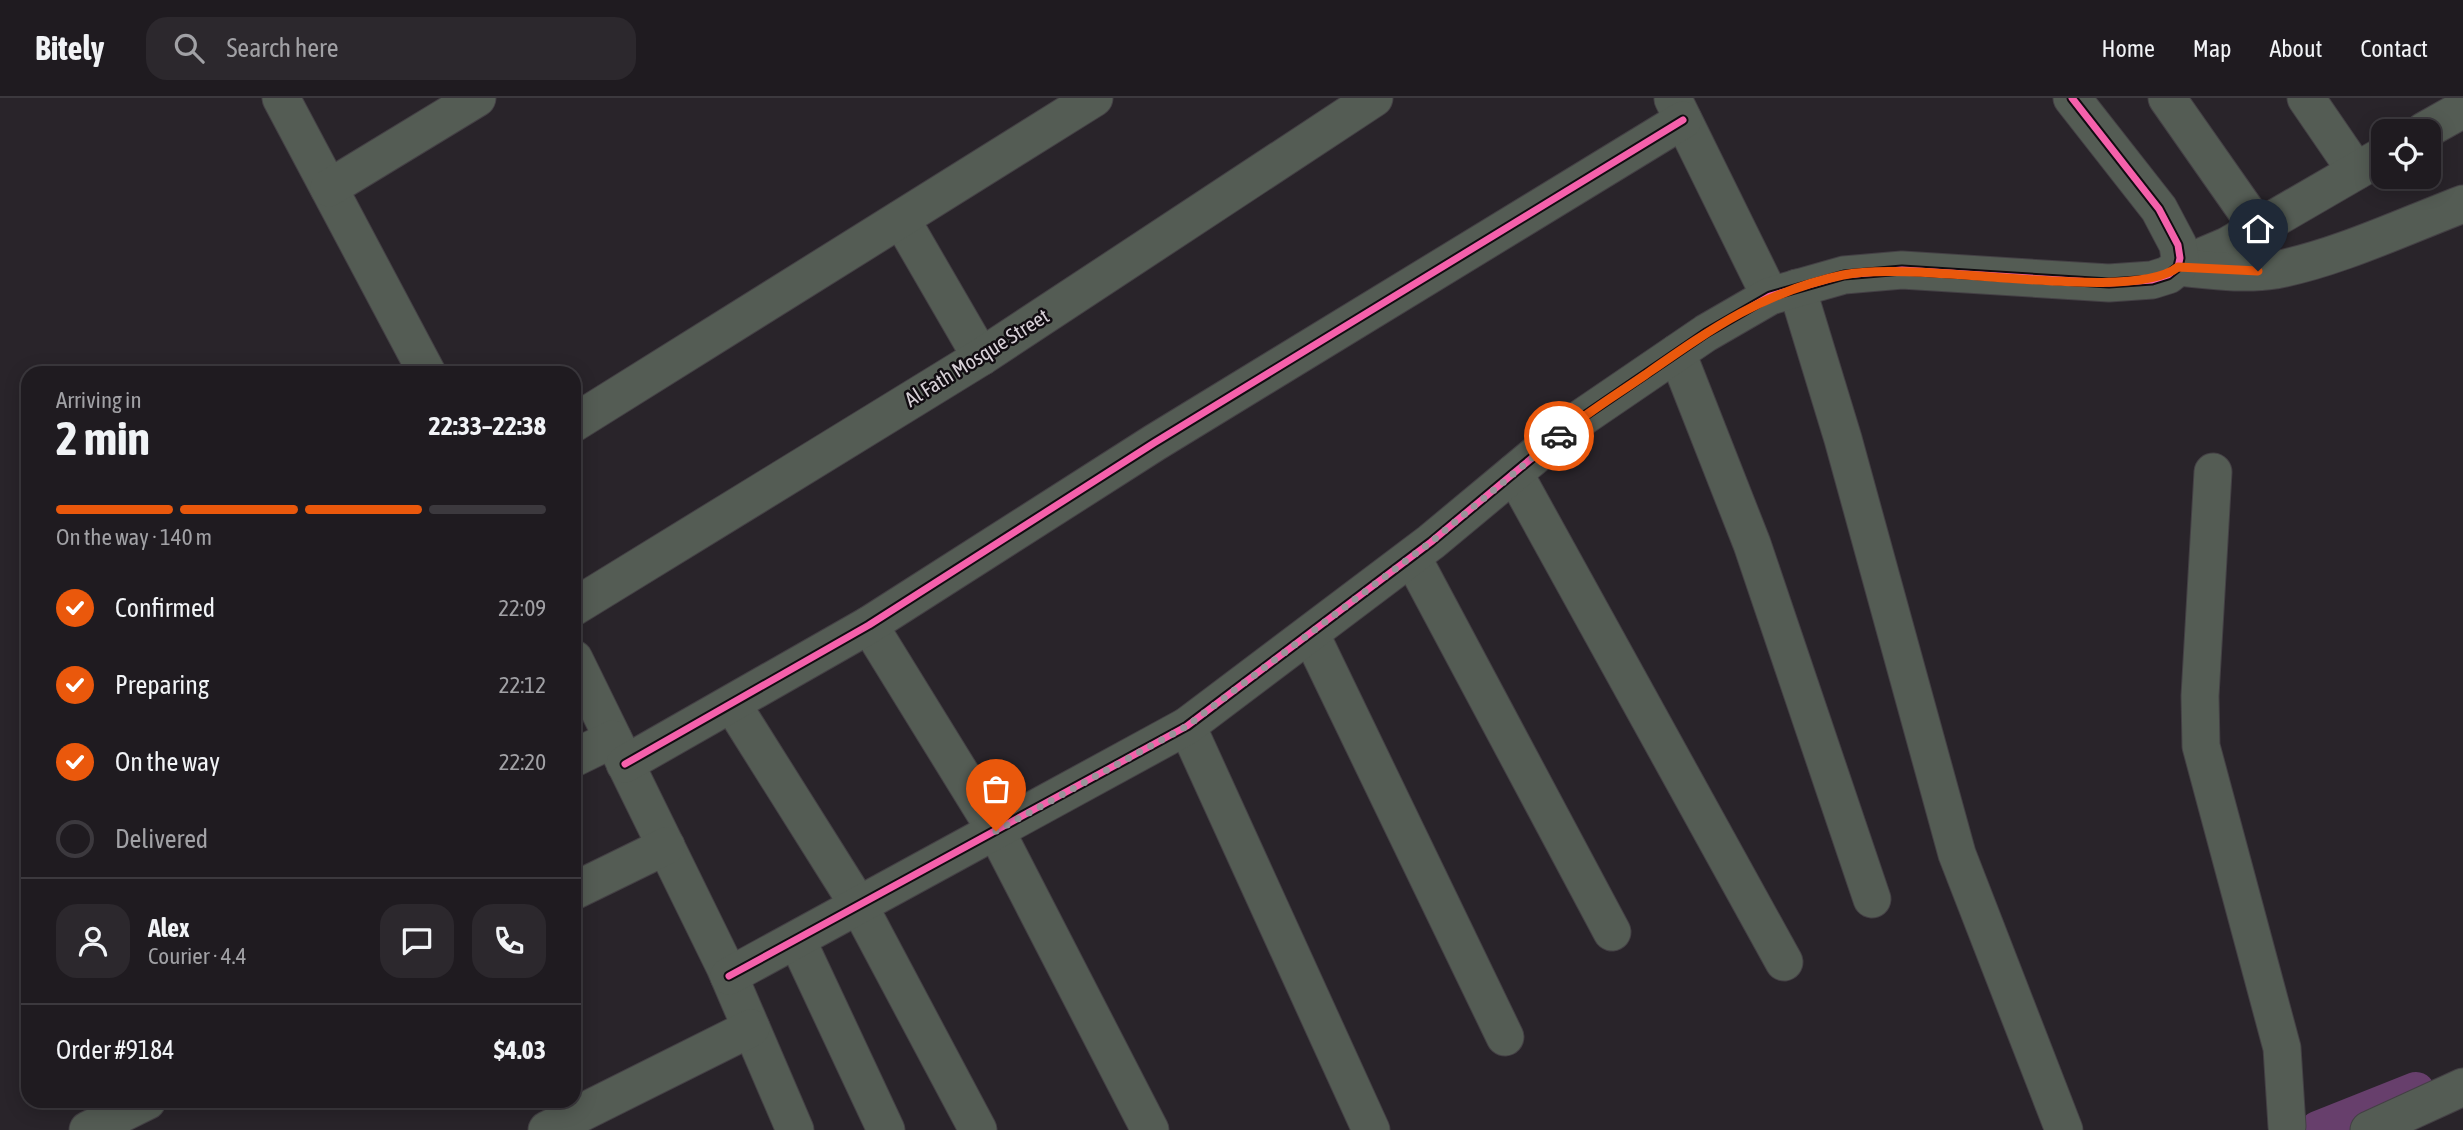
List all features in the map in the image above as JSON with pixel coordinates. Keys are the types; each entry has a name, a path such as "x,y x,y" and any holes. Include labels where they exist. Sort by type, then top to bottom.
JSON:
{"street":[{"path":"281,98 423,366"},
{"path":"329,188 477,98"},
{"path":"581,419 1094,98"},
{"name":"Al Fath Mosque Street","path":"581,603 981,357 1374,98"},
{"path":"2072,98 2159,209 2178,245 2178,267"},
{"path":"2167,98 2258,228"},
{"path":"729,976 1187,726 1412,557 1574,424 1677,353 1784,292 1844,275 1902,270 2109,283 2152,280 2227,246 2370,163 2306,98"},
{"path":"581,757 619,752 732,704 869,625 1678,109 1784,292 1843,439 1958,854 2064,1130"},
{"path":"2441,121 2463,109"},
{"path":"2178,267 2241,273 2274,270 2306,262 2463,204"},
{"path":"901,219 981,357"},
{"path":"1677,353 1752,544 1872,899"},
{"path":"2213,472 2200,696 2201,746 2282,1048 2286,1129"},
{"path":"1514,473 1784,962"},
{"path":"1412,557 1612,932"},
{"path":"869,625 996,831 1150,1130"},
{"path":"1311,635 1505,1037"},
{"path":"581,673 729,976 795,1130"},
{"path":"732,704 859,906 978,1130"},
{"path":"1187,726 1371,1130"},
{"path":"581,888 666,846"},
{"path":"797,940 886,1130"},
{"path":"547,1130 751,1028"},
{"path":"2369,1130 2463,1087"},
{"path":"88,1130 133,1108"}],"waterway":[{"path":"2318,1130 2416,1091"}],"cycle path":[{"path":"729,976 1187,726 1431,542 1574,423 1706,333 1770,296 1844,275 1902,270 2109,283 2152,280 2168,275 2178,267 2180,258 2178,245 2159,209 2072,98"},
{"path":"625,764 869,625 1154,443 1683,120"}],"way so far":[{"path":"996,831 1187,726 1431,542 1559,436"}],"route":[{"path":"1559,436 1706,333 1770,296 1844,275 1902,270 2109,283 2152,280 2168,275 2178,267 2241,273 2258,271"}]}
